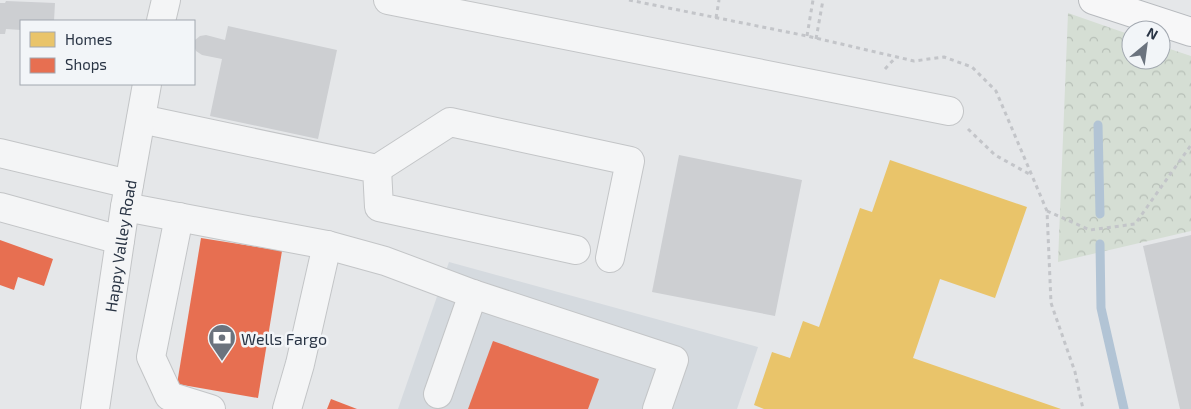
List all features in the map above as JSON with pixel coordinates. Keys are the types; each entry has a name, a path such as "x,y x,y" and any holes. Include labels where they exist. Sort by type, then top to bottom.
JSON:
{"highway":[{"path":"1093,0 1191,32"}],"street":[{"path":"161,20 166,0"},
{"path":"388,0 949,111"},
{"name":"Happy Valley Road","path":"95,409 127,195 147,85"},
{"path":"141,119 377,169 450,122 630,161 610,258"},
{"path":"0,153 127,195 179,217 328,245 385,261 473,294 674,360 657,409"},
{"path":"377,169 379,207 576,250"},
{"path":"0,207 120,240"},
{"path":"179,217 151,357 169,396 211,409"},
{"path":"287,409 300,364 328,245"},
{"path":"438,394 473,294"}],"path":[{"path":"629,0 914,60 944,57 972,67 996,92 1047,211 1051,303 1075,372 1083,409"},
{"path":"716,18 719,0"},
{"path":"807,36 813,0"},
{"path":"816,38 823,0"},
{"path":"949,111 995,155 1032,175"},
{"path":"1047,211 1090,230 1135,224 1191,145"}],"shaded area":[{"path":"449,262 758,347 737,409 398,409"}],"green space":[{"path":"1068,13 1121,32 1121,70 1171,70 1171,49 1191,56 1191,231 1058,262"}],"building: Homes":[{"path":"890,160 1027,207 995,298 940,279 913,358 1061,409 764,409 754,405 772,352 790,358 803,321 819,327 860,208 872,212"}],"building: Shops":[{"path":"201,238 282,251 258,398 177,384"},
{"path":"0,240 53,259 44,286 18,277 14,290 0,285"},
{"path":"493,341 599,379 588,409 468,409"},
{"path":"331,399 357,409 327,409"}],"building: Other":[{"path":"6,1 55,3 54,20 20,20 20,30 6,29 5,34 0,34 0,3 5,3"},
{"path":"228,26 337,50 318,139 210,116 222,59 202,55 196,51 195,40 200,36 206,35 225,40"},
{"path":"679,155 802,180 775,316 652,292"},
{"path":"1191,235 1191,409 1180,409 1143,246"}],"waterway":[{"path":"1098,125 1100,214"},
{"path":"1100,244 1101,308 1124,409"}],"place":[{"name":"Wells Fargo","path":"222,362"}]}
